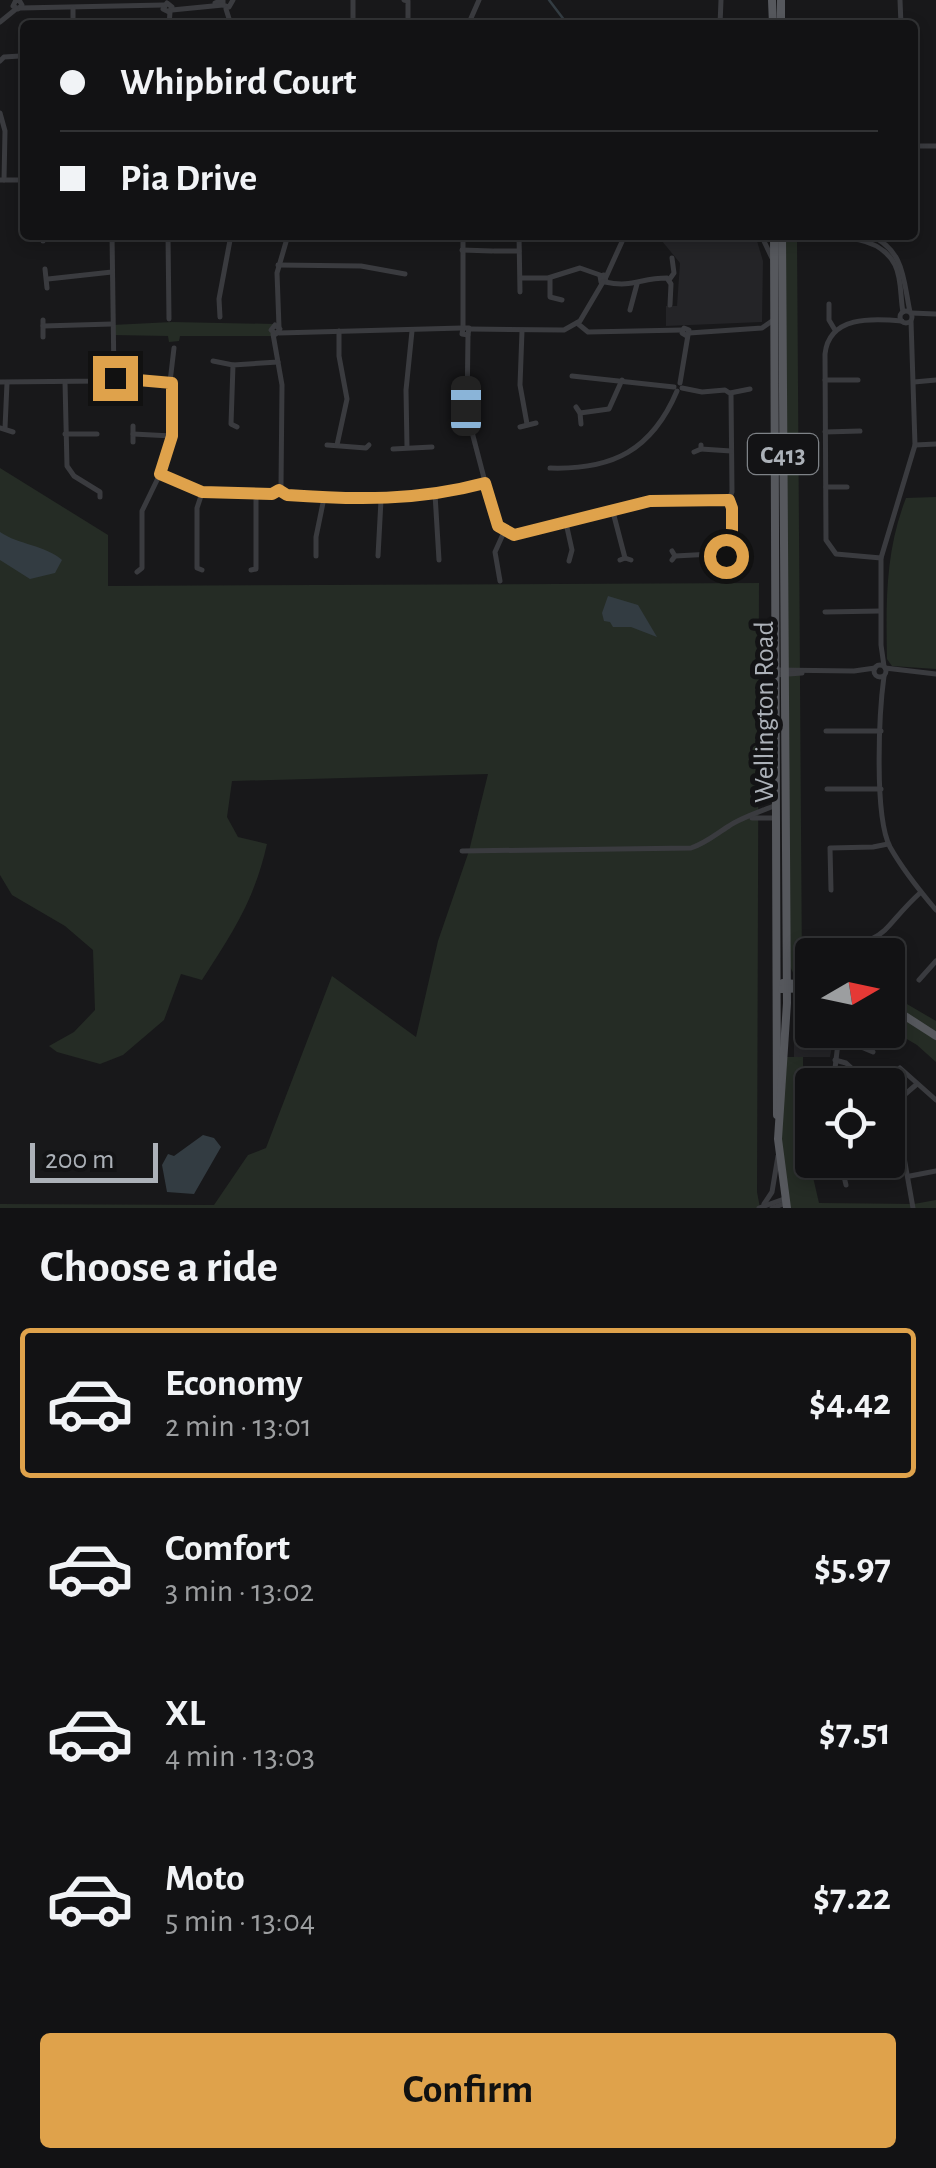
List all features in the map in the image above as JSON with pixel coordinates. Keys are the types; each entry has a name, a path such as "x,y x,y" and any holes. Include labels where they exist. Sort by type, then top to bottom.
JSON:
{"main road":[{"name":"Wellington Road","path":"778,240 774,344 780,672 778,813 783,986 787,1004 778,1156 786,1203"},
{"name":"Wellington Road","path":"778,240 778,813 786,960 776,1103 779,1128"},
{"path":"786,960 795,977"},
{"path":"783,986 795,986"},
{"path":"787,1004 795,997"},
{"path":"905,1017 936,1036"}],"street":[{"path":"3,20 16,3 35,8 168,9 243,0"},
{"path":"74,8 74,20"},
{"path":"168,9 168,20"},
{"path":"0,50 2,59 20,56"},
{"path":"2,180 3,114"},
{"path":"112,240 114,377"},
{"path":"168,240 168,319"},
{"path":"220,317 231,240"},
{"path":"279,490 282,385 276,306 278,265 286,240"},
{"path":"463,240 466,410 495,520 504,532 516,535 653,501 729,500"},
{"path":"520,240 520,292"},
{"path":"277,330 555,332 578,324 623,240"},
{"path":"764,240 774,261"},
{"path":"860,240 872,242 896,260"},
{"path":"879,240 886,244 905,277 916,444 881,558 882,789 888,844 936,910"},
{"path":"462,250 520,251"},
{"path":"670,305 672,258"},
{"path":"278,265 360,266 406,274"},
{"path":"521,278 550,278 576,268 622,286 648,278 669,280"},
{"path":"46,270 46,288"},
{"path":"48,279 112,272"},
{"path":"550,278 550,298 562,300"},
{"path":"630,310 638,283"},
{"path":"829,304 829,320 835,330"},
{"path":"881,558 841,555 826,540 826,347 835,330 853,322 936,314"},
{"path":"578,324 588,332 687,333 762,328 774,319"},
{"path":"43,337 43,323 112,324"},
{"path":"762,328 774,344"},
{"path":"337,445 347,402 339,331"},
{"path":"406,447 412,331"},
{"path":"522,331 523,426 536,423"},
{"path":"550,468 588,465 632,452 655,430 678,387 687,333"},
{"path":"142,570 142,511 172,436 170,382 174,348"},
{"path":"213,361 233,365 278,358"},
{"path":"231,425 233,365"},
{"path":"570,375 730,393 750,389"},
{"path":"13,432 2,428 3,382 104,381 114,377"},
{"path":"114,377 120,381 170,382"},
{"path":"581,424 578,410 609,409 622,380"},
{"path":"825,380 858,380"},
{"path":"914,382 936,380"},
{"path":"65,382 68,469 101,492"},
{"path":"730,393 731,553"},
{"path":"133,426 133,438 172,436"},
{"path":"826,432 860,432"},
{"path":"65,434 97,434"},
{"path":"916,444 936,444"},
{"path":"326,445 367,448"},
{"path":"393,449 432,447"},
{"path":"699,449 731,451"},
{"path":"160,474 202,492 279,490"},
{"path":"279,490 287,495 381,500 485,483"},
{"path":"826,488 847,486"},
{"path":"197,570 197,508 202,492"},
{"path":"256,493 256,570"},
{"path":"436,494 439,560"},
{"path":"316,558 324,498"},
{"path":"378,556 381,500"},
{"path":"612,511 625,559"},
{"path":"566,523 572,550 569,561"},
{"path":"503,577 496,552 504,532"},
{"path":"673,555 731,553 749,558"},
{"path":"826,612 880,612"},
{"path":"780,672 936,674"},
{"path":"826,731 881,731"},
{"path":"827,789 882,789"},
{"path":"462,851 692,848 735,822 778,813"},
{"path":"749,818 778,813"},
{"path":"831,890 830,848 888,844"},
{"path":"876,938 921,892"},
{"path":"919,980 936,960"},
{"path":"834,1068 836,1046 841,1041 870,1049"},
{"path":"834,1060 851,1068"},
{"path":"905,1073 936,1100"},
{"path":"905,1096 917,1084"},
{"path":"762,1206 772,1192 778,1156"},
{"path":"905,1158 913,1208"},
{"path":"909,1176 936,1171"},
{"path":"844,1178 846,1186"},
{"path":"762,1206 786,1203"},
{"path":"772,1208 786,1203"}],"shaded area":[{"path":"661,240 757,241 763,261 762,322 666,326 666,306 677,306 680,263"},
{"path":"782,240 797,240 802,938 795,938 795,977 787,960"},
{"path":"274,324 274,336 180,336 179,341 169,342 168,336 112,335 112,325"},
{"path":"0,468 108,535 108,586 759,583 760,1208 0,1208 0,1204 214,1205 248,1155 266,1148 332,976 416,1037 438,941 469,851 488,774 232,781 227,817 238,837 267,844 249,899 202,980 181,974 164,1020 123,1055 100,1064 57,1052 49,1046 74,1032 95,1010 93,950 65,926 12,895 0,875"},
{"path":"936,497 936,669 892,666 887,659 887,598 899,518 906,498"},
{"path":"0,532 62,560 55,573 30,579 0,560"},
{"path":"608,596 638,605 657,637 631,627 613,627 604,621 602,613"},
{"path":"905,1003 936,1021 936,1062 905,1038"},
{"path":"794,1010 795,1048 832,1048 830,1057 794,1057"},
{"path":"785,1057 803,1057 803,1068 795,1068 795,1178 813,1178 819,1203 914,1204 936,1200 936,1208 787,1208 778,1155"},
{"path":"203,1135 214,1138 221,1147 194,1194 167,1192 162,1165 168,1154 174,1156"}],"waterway":[{"path":"549,0 564,20"}],"route":[{"path":"115,378 172,383 172,436 160,474 202,492 272,494 279,490 287,495 381,500 413,498 485,483 498,526 514,535 650,501 729,500 732,548 726,556"}]}
